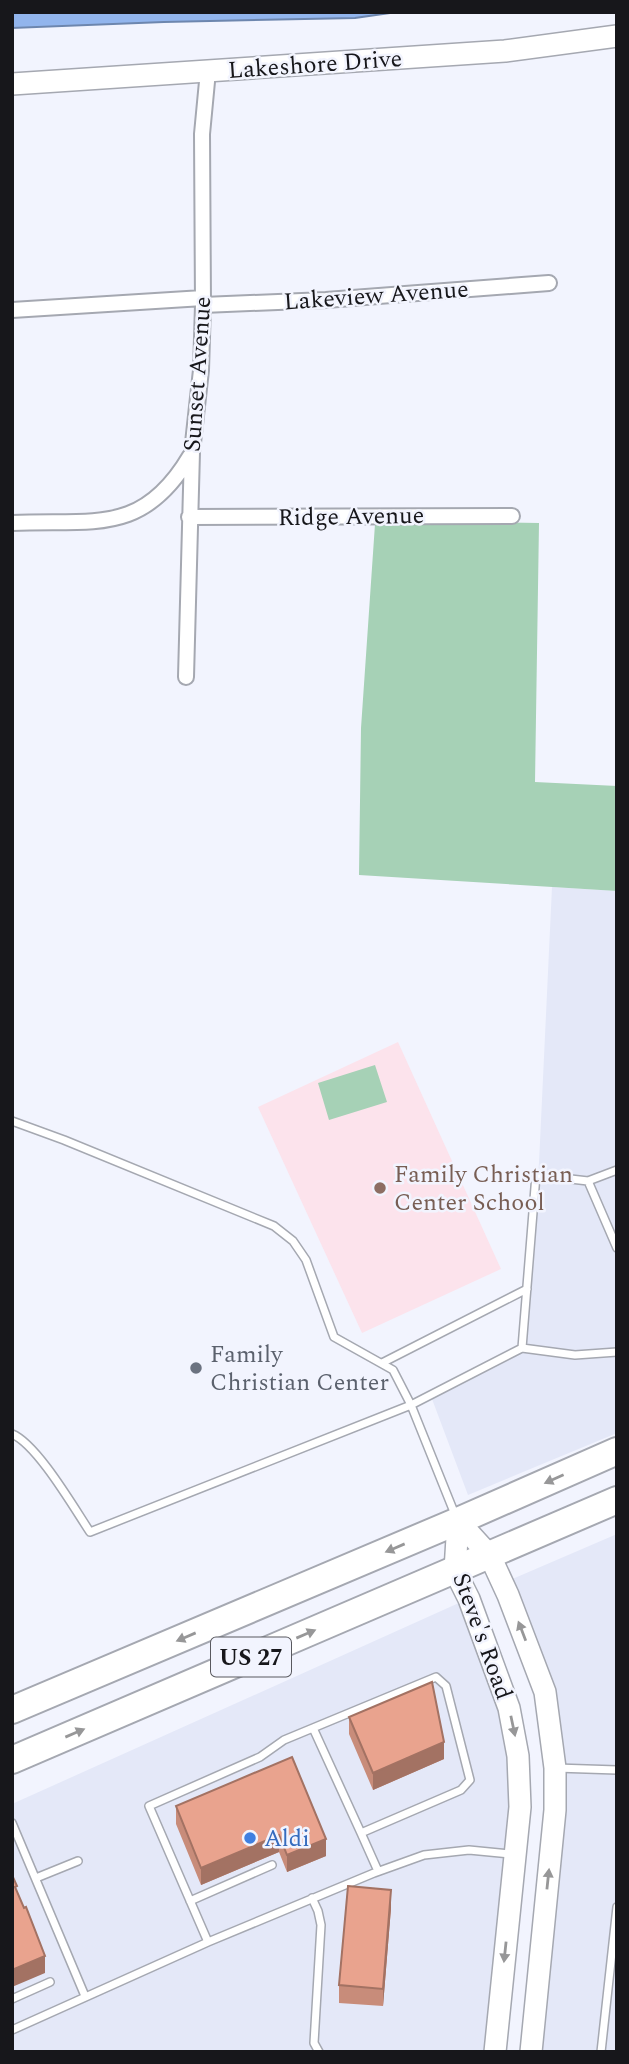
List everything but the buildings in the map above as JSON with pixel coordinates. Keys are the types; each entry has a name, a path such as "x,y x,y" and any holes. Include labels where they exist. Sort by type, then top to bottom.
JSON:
{"highway":[{"name":"US 27","path":"12,1710 617,1451"},
{"name":"US 27","path":"12,1760 617,1500"}],"street":[{"name":"Lakeshore Drive","path":"12,84 505,51 617,36"},
{"name":"Sunset Avenue","path":"186,677 192,452 201,370 202,134 208,71"},
{"name":"Lakeview Avenue","path":"12,310 326,300 549,283"},
{"path":"12,523 91,522 117,519 134,513 169,487 192,452"},
{"name":"Ridge Avenue","path":"189,517 512,516"},
{"name":"Steve's Road","path":"458,1521 490,1556 545,1692 555,1768 555,1810 531,2052"},
{"name":"Steve's Road","path":"458,1521 455,1571 499,1679 513,1724 520,1789 495,2052"}],"lane":[{"path":"12,1121 274,1226 293,1241 306,1260 334,1337 393,1370 411,1405 458,1521"},
{"path":"522,1348 536,1175 588,1181 617,1170"},
{"path":"588,1181 617,1248"},
{"path":"382,1363 527,1289"},
{"path":"12,1434 19,1436 42,1461 90,1532 411,1405 522,1348 575,1355 617,1352"},
{"path":"208,1942 149,1806 260,1756 284,1740 436,1677 446,1686 470,1780 461,1790 361,1833"},
{"path":"313,1728 378,1871"},
{"path":"555,1768 617,1770"},
{"path":"12,1823 85,1996"},
{"path":"12,2029 208,1942 378,1871 425,1855 470,1850 515,1854"},
{"path":"36,1878 78,1861"},
{"path":"190,1901 272,1865"},
{"path":"312,1898 321,1925 314,2043 319,2052"},
{"path":"601,2052 617,1907"},
{"path":"12,1998 50,1982"}],"shaded area":[{"path":"552,887 617,891 617,1433 468,1495 429,1391 521,1350 539,1163"},
{"name":"Family Christian Center School","path":"398,1042 501,1269 362,1333 258,1107"},
{"path":"617,1534 617,2052 540,2052 563,1811 510,1580"},
{"path":"461,1602 505,1726 512,1789 486,2052 12,2052 12,1804"}],"green space":[{"path":"539,523 535,782 617,786 617,891 359,875 361,728 375,524"},
{"path":"375,1065 387,1102 329,1120 318,1083"}],"water":[{"path":"12,12 397,12 355,18 12,28"}],"place":[{"name":"Family Christian Center School","path":"380,1188"},
{"name":"Family Christian Center","path":"196,1368"},
{"name":"Aldi","path":"250,1838"}]}
